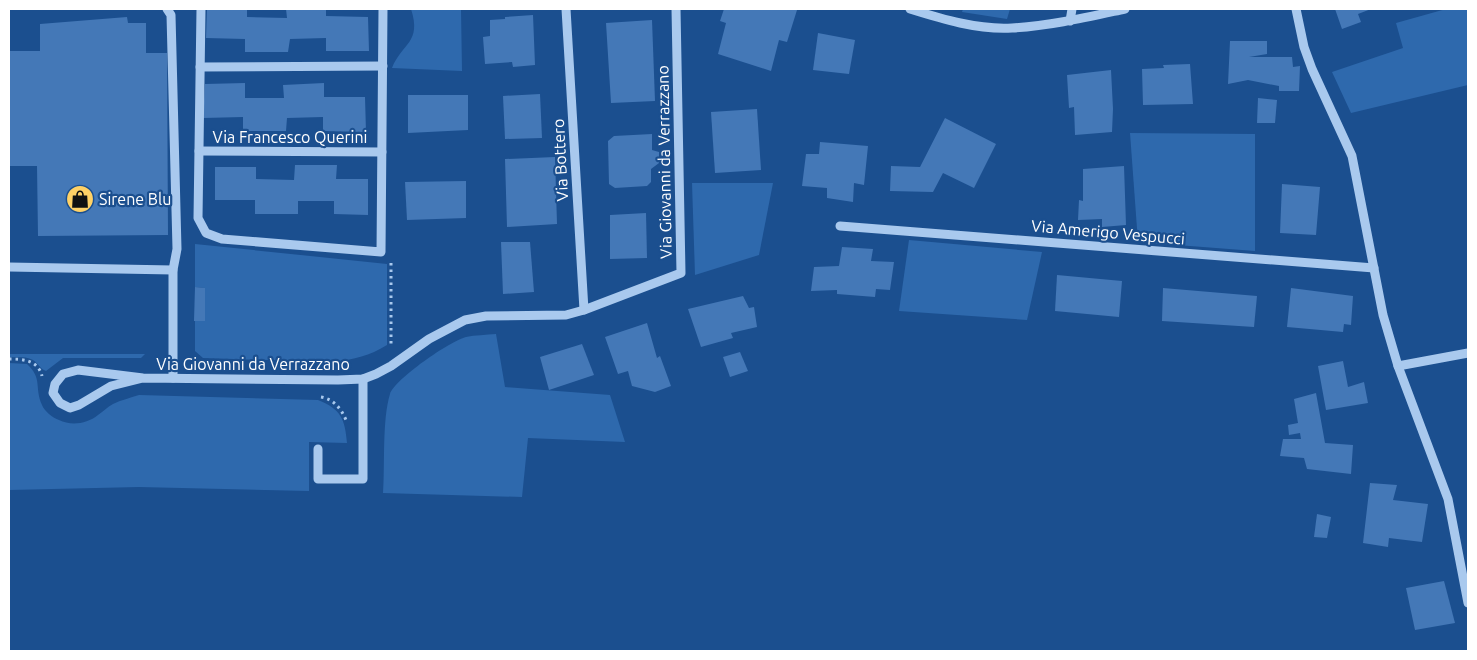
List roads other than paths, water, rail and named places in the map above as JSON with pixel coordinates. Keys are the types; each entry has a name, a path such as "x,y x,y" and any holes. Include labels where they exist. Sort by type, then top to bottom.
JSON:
{"street":[{"path":"167,9 171,15 177,249 173,270 174,378"},
{"name":"Via Francesco Querini","path":"201,9 198,218 206,233 222,239 380,252 384,9"},
{"name":"Via Bottero","path":"566,9 584,310"},
{"name":"Via Giovanni da Verrazzano","path":"142,378 111,386 79,405 70,408 60,403 53,393 55,384 63,374 78,370 142,378 363,379 391,366 429,340 465,320 486,316 566,315 584,310 681,272 676,9"},
{"path":"910,9 975,25 1010,28 1070,21 1125,9"},
{"path":"1070,21 1072,9"},
{"path":"1296,9 1304,47 1312,69 1352,156 1383,315 1398,366 1448,499 1468,603"},
{"path":"200,67 383,66"},
{"name":"Via Francesco Querini","path":"199,151 382,152"},
{"name":"Via Amerigo Vespucci","path":"840,226 1374,268"},
{"path":"9,267 173,270"},
{"path":"1398,366 1468,353"},
{"name":"Via Giovanni da Verrazzano","path":"318,449 318,479 363,479 363,379"}],"place":[{"name":"Sirene Blu","path":"80,199"}]}
